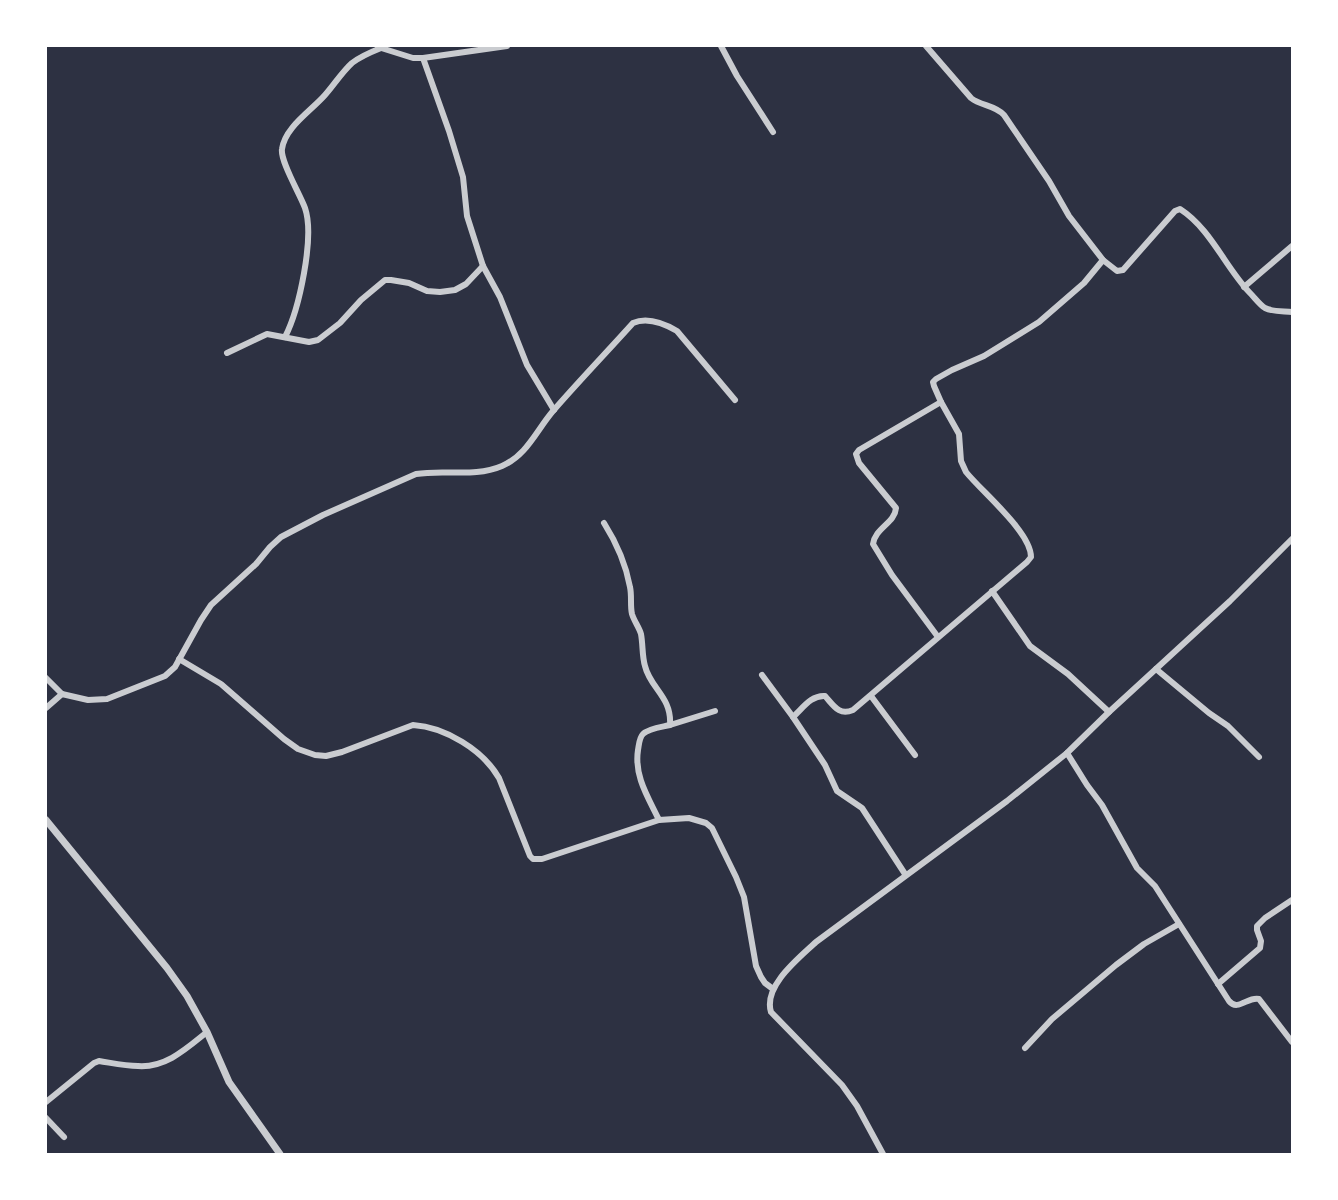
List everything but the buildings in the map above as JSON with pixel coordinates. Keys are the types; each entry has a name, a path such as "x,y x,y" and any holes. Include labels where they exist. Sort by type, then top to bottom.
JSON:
{"street":[{"path":"285,337 298,306 309,236 305,209 281,151 291,130 349,65 378,47 413,58 423,58 507,46"},
{"path":"721,46 773,132"},
{"path":"926,46 971,98 997,109 1004,115 1049,181 1069,216 1104,260 1117,271 1123,270 1175,211 1180,209 1212,239 1227,265 1264,307 1269,310 1293,312"},
{"path":"423,58 463,177 467,216 483,266 527,365 554,410"},
{"path":"1244,287 1293,246"},
{"path":"793,718 814,697 820,695 825,696 838,711 846,712 871,696 1031,557 1030,547 1019,530 966,472 961,461 959,434 933,382 984,356 1039,322 1084,283 1104,260"},
{"path":"227,353 267,334 309,342 318,340 385,280 409,284 427,291 455,290 466,284 483,266"},
{"path":"46,678 62,694 88,700 107,699 165,676 175,667 211,605 281,537 323,515 416,474 461,474 489,470 520,455 554,410 633,323 658,323 677,331 734,400"},
{"path":"938,637 876,551 873,544 874,535 895,515 896,508 859,463 856,453 941,402"},
{"path":"604,523 615,543 629,583 632,617 640,634 644,665 670,711 670,725"},
{"path":"883,1154 857,1106 842,1086 771,1012 769,1005 773,989 816,942 1067,753 1230,601 1293,538"},
{"path":"992,591 1030,646 1068,674 1109,712"},
{"path":"179,659 221,684 298,749 316,755 326,756 342,752 413,725 426,726 467,745 492,765 530,856 537,860 659,820 689,818 706,823 716,835 744,897 756,966 765,983 773,989"},
{"path":"1156,669 1228,726 1259,757"},
{"path":"762,675 825,765 837,791 862,807 905,874"},
{"path":"46,708 62,694"},
{"path":"871,696 915,755"},
{"path":"659,820 638,775 636,760 639,741 648,731 715,711"},
{"path":"1067,753 1102,805 1137,869 1155,886 1229,1001 1234,1006 1252,998 1259,999 1293,1042"},
{"path":"46,820 187,996 207,1032 229,1082 280,1154"},
{"path":"1218,984 1260,948 1257,930 1260,922 1293,900"},
{"path":"1025,1048 1052,1019 1110,970 1143,944 1179,924"},
{"path":"46,1102 94,1063 99,1061 140,1067 157,1065 188,1048 207,1032"},
{"path":"46,1118 64,1137"}]}
